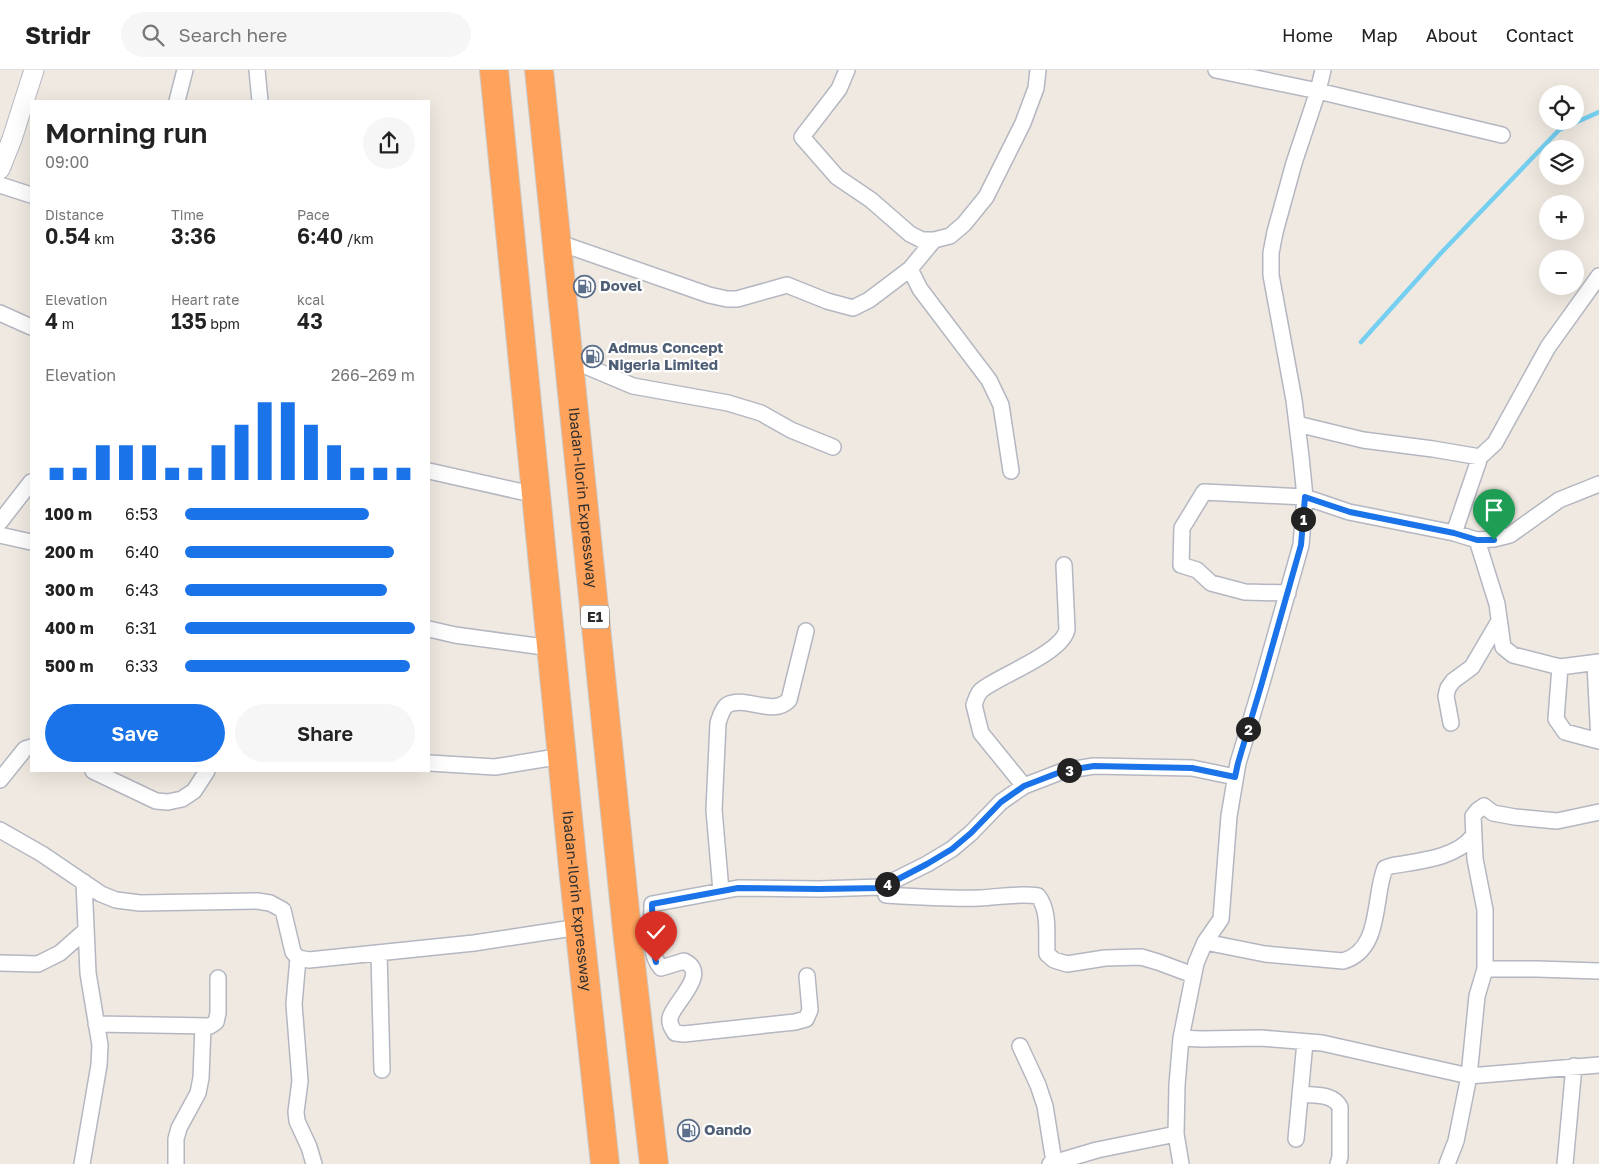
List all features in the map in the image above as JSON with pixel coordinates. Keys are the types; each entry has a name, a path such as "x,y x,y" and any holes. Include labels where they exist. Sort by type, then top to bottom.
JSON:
{"highway":[{"name":"Ibadan-Ilorin Expressway","path":"494,70 579,927 605,1164"},
{"name":"Ibadan-Ilorin Expressway","path":"539,70 624,901 654,1164"}],"street":[{"path":"0,168 12,139 34,70"},
{"path":"177,100 185,70"},
{"path":"257,70 260,100"},
{"path":"847,70 839,88 802,137 837,177 871,200 910,234 922,240 934,240 950,236 964,224 986,197 1023,123 1036,88 1038,70"},
{"path":"1216,70 1318,91 1502,135"},
{"path":"1180,1164 1176,1134 1176,1086 1181,1038 1193,974 1205,942 1221,919 1229,816 1235,777 1301,545 1305,497 1297,424 1271,275 1271,253 1294,163 1323,70"},
{"path":"0,185 30,194"},
{"path":"556,242 728,299 737,299 787,285 827,301 853,308 869,300 910,270 934,240"},
{"path":"910,270 920,289 990,380 1000,405 1011,471"},
{"path":"1454,533 1480,457 1495,443 1548,348 1599,276"},
{"path":"0,313 30,327"},
{"path":"568,359 633,386 728,402 761,413 791,430 833,447"},
{"path":"1297,424 1363,440 1480,457"},
{"path":"430,471 536,495"},
{"path":"0,522 30,483"},
{"path":"1288,593 1236,590 1211,583 1198,570 1181,566 1182,528 1204,492 1305,497 1350,512 1454,533 1477,540 1494,540 1510,535 1559,500 1599,484"},
{"path":"0,535 30,542"},
{"path":"1477,540 1497,604 1503,647 1512,655 1560,666 1597,663 1599,741 1565,732 1556,718 1560,666"},
{"path":"1024,786 981,733 974,705 982,689 1047,653 1066,635 1064,564"},
{"path":"1451,723 1446,696 1448,688 1472,667 1499,621"},
{"path":"430,628 455,634 552,648"},
{"path":"721,891 714,810 718,723 721,713 727,706 736,703 784,706 789,700 806,631"},
{"path":"0,780 25,749 30,747"},
{"path":"430,763 495,767 562,756"},
{"path":"807,976 810,1010 806,1019 795,1022 684,1034 675,1032 670,1025 670,1016 693,980 693,973 688,963 684,961 661,968 656,962 653,950 652,904 738,888 881,888 952,849 971,833 1001,802 1024,786 1063,771 1094,766 1192,768 1235,777"},
{"path":"95,772 156,801 168,802 182,799 194,791 206,772"},
{"path":"1447,1164 1456,1141 1469,1076 1477,996 1485,970 1485,910 1475,859 1473,816 1484,806 1493,813 1515,817 1557,820 1599,812"},
{"path":"0,830 42,854 101,894 116,900 140,903 256,901 270,903 283,910 293,952 298,958 309,960 474,943 579,927"},
{"path":"1205,942 1265,954 1343,961 1352,958 1360,952 1369,939 1386,868 1426,860 1460,849 1473,836"},
{"path":"82,1164 99,1065 100,1045 88,973 84,882"},
{"path":"886,895 932,898 982,898 1027,894 1038,896 1045,913 1047,954 1054,960 1067,964 1105,958 1140,957 1193,974"},
{"path":"0,963 38,964 60,953 86,930"},
{"path":"379,953 382,1070"},
{"path":"298,958 294,1004 300,1081 296,1112 297,1121 309,1147 314,1164"},
{"path":"1485,970 1599,971"},
{"path":"96,1024 210,1026 216,1022 218,1013 218,978"},
{"path":"176,1164 177,1134 198,1093 201,1078 202,1026"},
{"path":"1181,1038 1261,1038 1322,1043 1469,1076 1599,1065"},
{"path":"1296,1139 1305,1042"},
{"path":"1020,1046 1045,1106 1052,1163 1097,1150 1176,1134"},
{"path":"1566,1164 1574,1066"},
{"path":"1300,1094 1332,1098 1336,1100 1340,1107 1340,1157 1338,1164"}],"waterway":[{"path":"1361,342 1441,253 1559,130 1599,112"}],"place":[{"name":"Dovel","path":"584,286"},
{"name":"Admus Concept Nigeria Limited","path":"592,357"},
{"name":"Oando","path":"688,1130"}],"route":[{"path":"656,962 653,950 652,904 738,888 881,888 952,849 971,833 1001,802 1024,786 1063,771 1094,766 1192,768 1235,777 1301,545 1305,497 1350,512 1454,533 1477,540 1494,540"}]}
